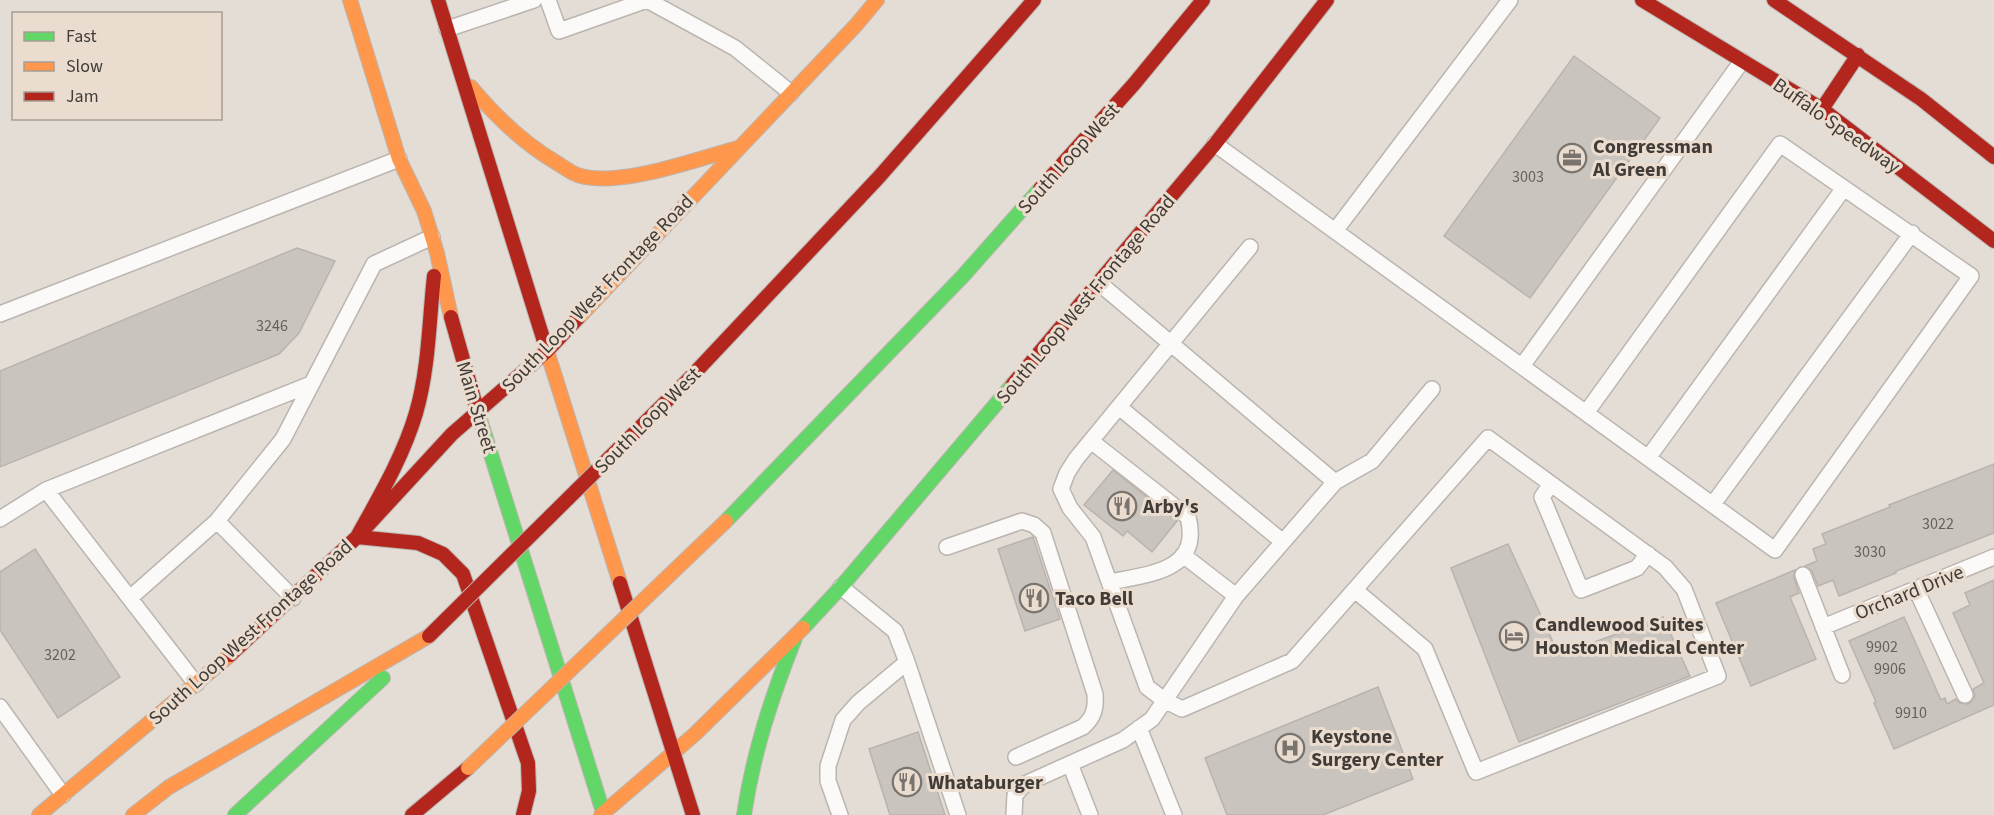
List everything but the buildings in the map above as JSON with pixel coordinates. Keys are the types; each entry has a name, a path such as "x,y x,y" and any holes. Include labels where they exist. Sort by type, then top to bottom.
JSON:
{"main road":[{"name":"Main Street","path":"350,0 399,159 424,211 437,253 457,342 478,413 603,814"},
{"path":"438,0 693,815"},
{"name":"South Loop West Frontage Road","path":"39,815 247,641 357,537 452,434 547,351 877,0"},
{"name":"South Loop West","path":"235,815 429,636 688,380 879,177 1034,0"},
{"name":"South Loop West","path":"412,815 468,768 726,521 963,276 1134,84 1203,0"},
{"name":"South Loop West Frontage Road","path":"603,814 673,753 795,638 841,587 1215,144 1327,0"},
{"name":"Buffalo Speedway","path":"1642,0 1821,109 1994,241"},
{"path":"1774,0 1921,99 1994,157"},
{"path":"1821,109 1858,55"},
{"path":"462,75 495,116 535,151 581,177 606,179 631,176 738,148"},
{"path":"437,253 423,383 411,429 357,537 418,543 444,554 463,574 528,763 529,791 524,815"},
{"path":"133,815 169,787 429,636"},
{"path":"744,815 753,758 772,696 795,638"},
{"path":"425,815 468,768"}],"lane":[{"path":"447,29 534,0"},
{"path":"548,0 559,31 647,0 735,48 791,93"},
{"path":"1335,231 1510,0"},
{"path":"1522,366 1742,61"},
{"path":"1215,144 1648,458 1713,504 1775,550 1971,276 1780,144 1586,413"},
{"path":"0,314 399,159"},
{"path":"1648,458 1844,188"},
{"path":"1713,504 1912,234"},
{"path":"130,598 217,521 283,439 374,264 432,237"},
{"path":"1250,247 1076,459 1061,489 1070,508 1093,537 1147,687 1164,700 1182,709 1292,661 1488,438 1665,567 1684,589 1718,676 1476,772 1425,649 1355,590"},
{"path":"1099,283 1335,482"},
{"path":"0,519 46,490 311,384"},
{"path":"1014,815 1015,795 1025,784 1123,740 1152,718 1236,596 1335,482 1372,461 1432,389"},
{"path":"1119,407 1283,542"},
{"path":"1091,441 1188,517 1191,531 1188,550 1178,561 1161,572 1110,582"},
{"path":"1551,484 1542,497 1581,590 1637,568 1648,554"},
{"path":"46,490 196,684"},
{"path":"217,521 293,598"},
{"path":"947,547 1022,521 1034,525 1042,533 1074,630 1095,694 1096,707 1092,719 1083,727 1016,757"},
{"path":"1183,555 1236,596"},
{"name":"Orchard Drive","path":"1823,627 1994,556"},
{"path":"1803,575 1842,675"},
{"path":"841,587 895,631 958,815"},
{"path":"1916,589 1965,695"},
{"path":"840,815 828,781 828,766 843,720 858,703 907,662"},
{"path":"0,707 63,795"},
{"path":"1139,728 1174,815"},
{"path":"1070,764 1090,815"}],"traffic: fast":[{"path":"726,521 963,276 1040,189"},
{"path":"803,628 841,587 1013,384"},
{"path":"478,413 604,815"},
{"path":"744,815 764,725 795,638"},
{"path":"235,815 383,678"}],"traffic: slow":[{"path":"350,0 399,159 424,211 437,253 451,317"},
{"path":"578,318 857,24 877,0"},
{"path":"471,87 490,109 521,138 571,172 581,176 617,178 638,175 738,148"},
{"path":"547,351 620,583"},
{"path":"468,768 726,521"},
{"path":"601,815 695,734 803,628"},
{"path":"133,815 169,787 429,636"},
{"path":"39,815 230,655"}],"traffic: jam":[{"path":"438,0 547,351"},
{"path":"688,380 879,177 1034,0"},
{"path":"1040,189 1134,84 1203,0"},
{"path":"1013,384 1215,144 1327,0"},
{"path":"1642,0 1822,109 1994,241"},
{"path":"1774,0 1921,99 1994,157"},
{"path":"1822,109 1858,55"},
{"path":"357,537 397,461 416,413 426,362 434,276"},
{"path":"451,317 478,413"},
{"path":"230,655 357,537 452,434 547,351 578,318"},
{"path":"429,636 688,380"},
{"path":"357,537 418,543 443,554 463,574 528,763 529,791 523,815"},
{"path":"620,583 693,815"},
{"path":"412,815 468,768"}],"place":[{"name":"Congressman Al Green","path":"1572,158"},
{"name":"Arby's","path":"1122,506"},
{"name":"Taco Bell","path":"1034,598"},
{"name":"Candlewood Suites Houston Medical Center","path":"1514,636"},
{"name":"Keystone Surgery Center","path":"1290,748"},
{"name":"Whataburger","path":"907,782"}]}
